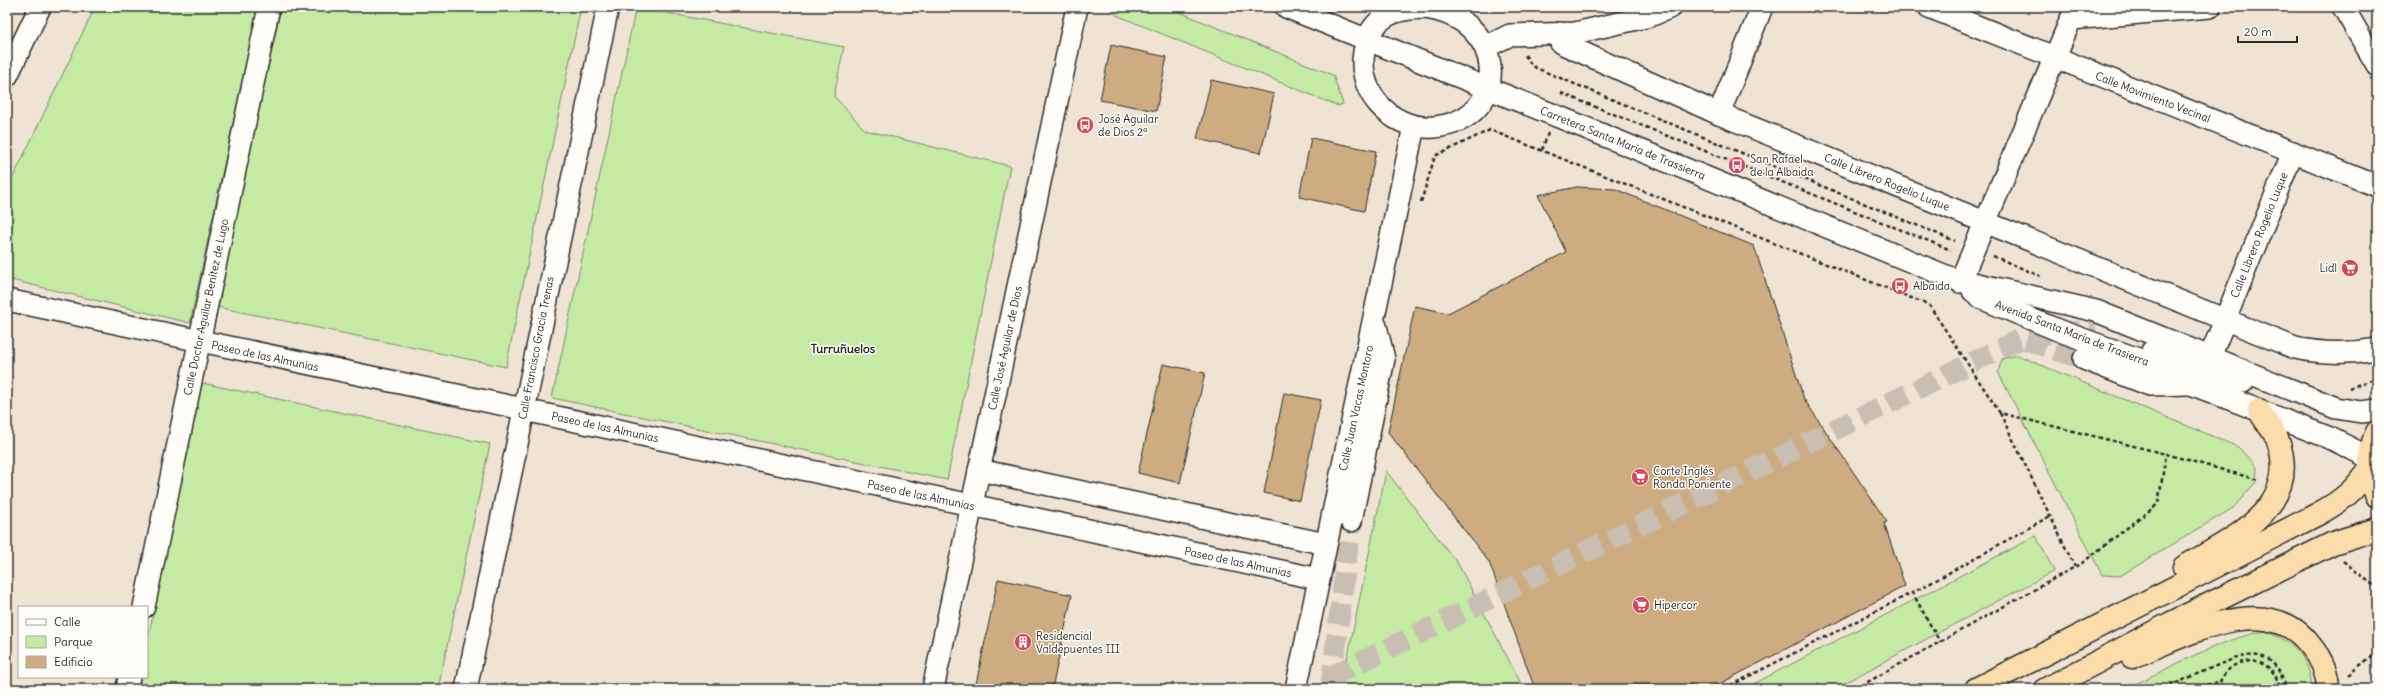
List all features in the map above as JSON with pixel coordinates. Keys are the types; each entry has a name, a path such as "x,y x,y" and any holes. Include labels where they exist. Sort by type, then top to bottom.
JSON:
{"highway":[{"path":"2041,656 2131,598 2244,531 2261,518 2271,504 2279,486 2282,458 2278,440 2259,410"},
{"path":"1976,689 2338,503 2356,488 2370,463 2377,432"},
{"path":"2370,463 2377,496"},
{"path":"2046,689 2171,623 2333,543 2377,529"},
{"path":"2057,689 2194,633 2226,621 2248,617 2272,620 2304,637 2318,654 2335,684"}],"street":[{"path":"7,76 40,7"},
{"name":"Calle Doctor Aguilar Benítez de Lugo","path":"144,606 268,7"},
{"name":"Calle Francisco Gracia Trenas","path":"466,689 608,7"},
{"name":"Calle José Aguilar de Dios","path":"933,689 1077,7"},
{"name":"Carretera Santa María de Trassierra","path":"1286,7 1487,89 1554,114 1960,282"},
{"path":"1486,47 1510,35 1575,33 1650,16 1672,7"},
{"path":"1719,114 1762,7"},
{"name":"Calle Movimiento Vecinal","path":"1929,7 2377,186"},
{"path":"1960,282 2074,13 2210,7"},
{"path":"2343,7 2377,65"},
{"path":"1425,8 1449,10 1474,30 1486,47 1491,73 1487,89 1473,110 1458,120 1434,127 1414,126 1388,114 1369,92 1362,64 1367,39 1380,20 1397,12 1425,8"},
{"name":"Calle Librero Rogelio Luque","path":"1560,33 1561,43 1719,114 2295,348 2322,353 2354,353 2377,349"},
{"name":"Calle Juan Vacas Montoro","path":"1296,689 1414,126"},
{"name":"Calle Librero Rogelio Luque","path":"2225,319 2293,152"},
{"name":"Avenida Santa María de Trasierra","path":"1960,282 2096,311 2336,408 2361,412 2377,410"},
{"name":"Avenida Santa María de Trasierra","path":"1960,282 1983,299 2060,331 2152,364 2191,384 2330,438 2370,463"},
{"name":"Paseo de las Almunias","path":"7,300 199,343 523,410 1319,579"},
{"path":"2210,357 2225,319"},
{"path":"1350,521 1384,359 1374,322"},
{"path":"2096,329 2233,382 2272,383"},
{"path":"2084,359 2150,385 2191,384"},
{"path":"979,470 1326,544"},
{"path":"127,689 129,678"}],"path":[{"path":"1522,34 1525,56 1536,68 2045,278"},
{"path":"1561,93 1952,250"},
{"path":"1419,208 1434,156 1490,130 1929,305 2000,412 2075,567"},
{"path":"1542,150 1548,132"},
{"path":"2347,389 2357,387 2377,378"},
{"path":"2000,412 2166,454 2279,486"},
{"path":"1855,689 2075,567 2158,504 2166,454"},
{"path":"1724,689 1912,592 2050,516"},
{"path":"1912,592 1940,642"},
{"path":"2335,684 2377,652"},
{"path":"2163,689 2233,658 2252,654 2268,659 2275,664 2281,672 2286,689"},
{"path":"2218,689 2220,681 2232,666 2241,662 2251,661 2269,668 2275,676 2279,689"},
{"path":"2193,689 2220,681"}],"green space":[{"path":"95,7 258,7 190,323 7,279 7,190"},
{"path":"281,7 581,7 506,367 217,307"},
{"path":"636,7 844,47 834,96 865,130 1010,166 947,480 552,398"},
{"path":"1109,7 1167,7 1333,75 1343,104 1338,106 1116,15"},
{"path":"2017,355 2238,447 2257,467 2256,482 2233,508 2120,576 2102,575 1998,372 2002,359"},
{"path":"202,383 490,444 438,689 137,689 140,678 148,678 148,638"},
{"path":"1386,471 1458,564 1524,689 1341,689"},
{"path":"2036,536 2054,571 1833,689 1744,689"},
{"path":"2266,631 2285,641 2299,652 2308,668 2312,689 2125,689 2212,647 2231,640"}],"building":[{"path":"1111,45 1167,57 1156,111 1100,100"},
{"path":"1211,80 1274,94 1261,153 1197,139"},
{"path":"1311,138 1376,151 1364,211 1299,197"},
{"name":"Corte Inglés Ronda Poniente","path":"1577,187 1615,189 1754,246 1804,399 1887,522 1884,523 1905,586 1710,689 1535,689 1489,562 1388,432 1415,306 1448,313 1566,252 1538,195"},
{"path":"1163,364 1205,373 1180,483 1138,473"},
{"path":"1284,393 1321,400 1300,501 1264,493"},
{"name":"Residencial Valdepuentes III","path":"998,579 1072,595 1052,689 975,689"}],"tunnel":[{"path":"1332,676 2022,338 2096,329"},
{"path":"2026,340 2084,359"},
{"path":"1331,686 1351,521"}],"place":[{"name":"José Aguilar de Dios 2ª","path":"1085,125"},
{"name":"San Rafael de la Albaida","path":"1737,165"},
{"name":"Lidl","path":"2350,268"},
{"name":"Albaida","path":"1900,286"},
{"name":"Corte Inglés Ronda Poniente","path":"1640,477"},
{"name":"Hipercor","path":"1641,605"},
{"name":"Residencial Valdepuentes III","path":"1023,642"}],"district":[{"name":"Turruñuelos","path":"843,348"}]}
